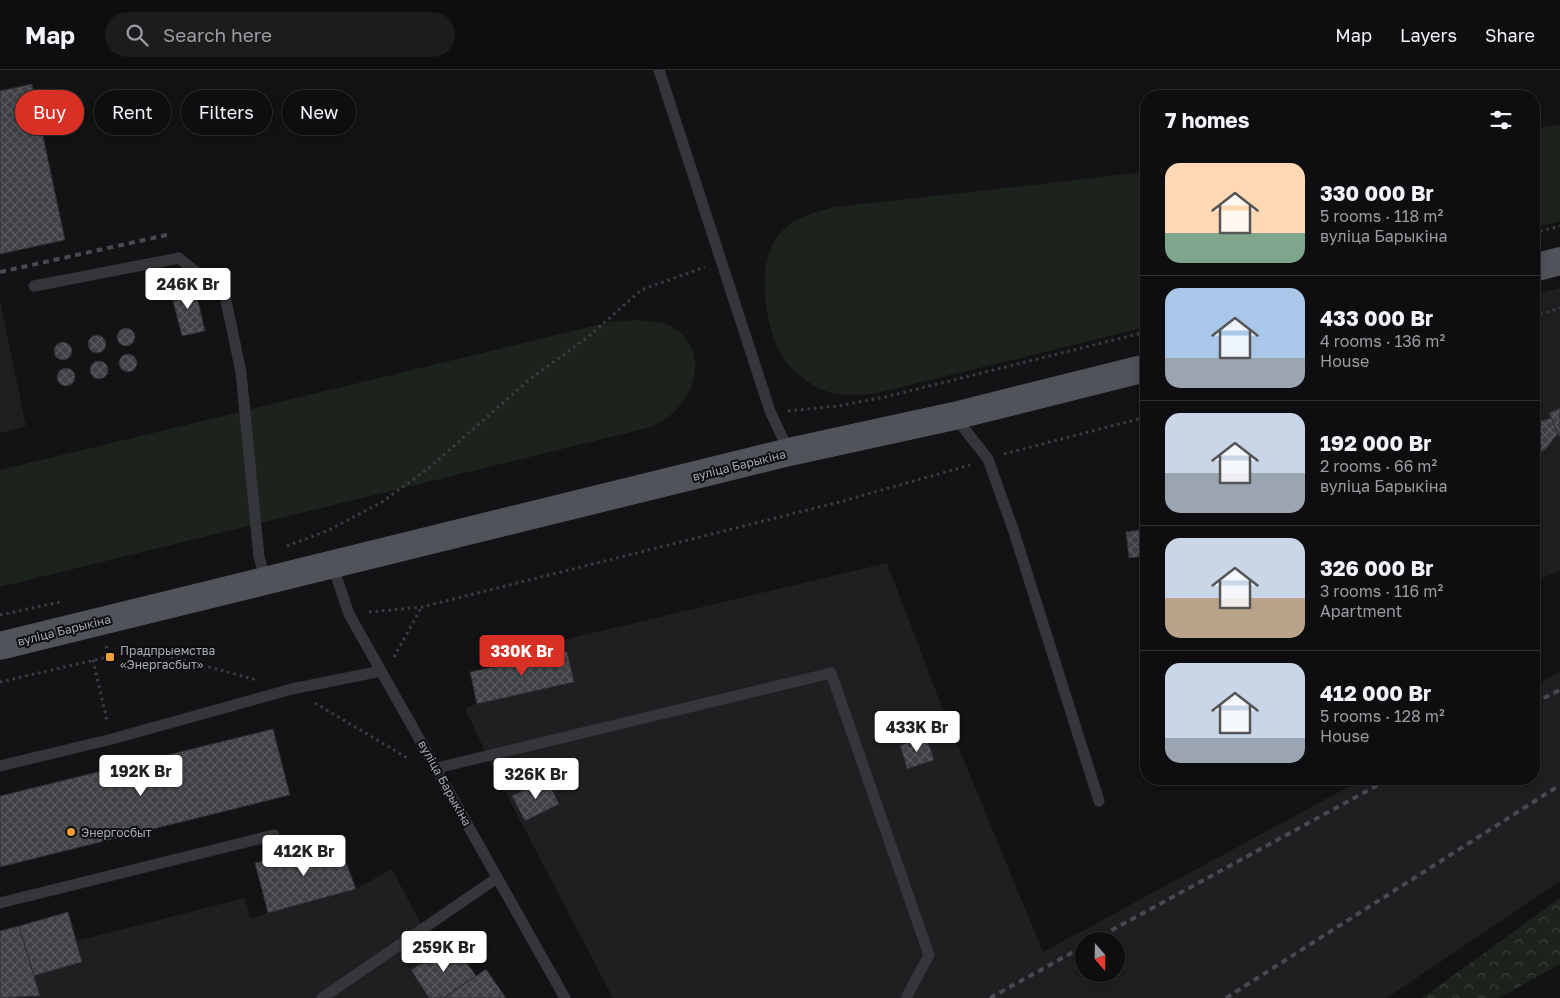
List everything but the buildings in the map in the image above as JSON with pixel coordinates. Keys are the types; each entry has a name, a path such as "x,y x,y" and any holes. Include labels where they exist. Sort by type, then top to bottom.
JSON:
{"main road":[{"path":"1540,266 1560,261"},
{"name":"вуліца Барыкіна","path":"0,646 262,569 332,564 790,452 954,416 1140,370"}],"lane":[{"path":"659,70 770,411 790,452"},
{"path":"34,286 179,258 225,296 241,372 262,569"},
{"path":"954,416 988,459 1014,532 1099,802"},
{"name":"вуліца Барыкіна","path":"332,564 349,614 565,998"},
{"path":"0,766 112,739 292,689 381,671"},
{"path":"437,768 831,673 929,955 906,998"},
{"path":"0,903 274,835"},
{"path":"322,998 497,878"}],"path":[{"path":"1540,231 1560,226"},
{"path":"262,569 382,502 429,468 516,391 588,337 641,290 721,261"},
{"path":"1540,314 1560,308"},
{"path":"770,411 802,410 885,397 1140,333"},
{"path":"349,614 422,607 843,501 988,459 1140,419"},
{"path":"381,671 396,653 422,607"},
{"path":"0,682 142,648"},
{"path":"93,660 112,739"}],"shaded area":[{"path":"1560,288 1560,571 1540,579 1540,293"},
{"path":"0,300 26,426 0,433"},
{"path":"887,563 943,710 1043,952 1075,935 1075,982 1125,982 1125,932 1080,932 1352,785 1540,785 1540,683 1560,672 1560,881 1387,998 613,998 498,778 465,709 477,703 470,672 567,651 563,640"},
{"path":"392,869 436,953 453,942 476,976 486,969 506,998 32,998 40,996 33,976 82,962 76,941 245,898 250,918 356,889"}],"green space":[{"path":"1560,125 1560,221 1540,226 1540,127"},
{"path":"1140,173 1140,328 873,394 858,395 827,392 792,369 777,347 772,334 766,303 765,270 768,255 774,241 788,225 814,213 835,207"},
{"path":"635,320 659,322 673,327 685,337 692,350 695,363 690,390 673,413 655,425 0,587 0,470 610,322"},
{"path":"1560,898 1560,964 1499,998 1422,998"}],"railway":[{"path":"0,272 171,234"},
{"path":"1540,700 1560,690"},
{"path":"1108,932 1378,785"},
{"path":"1226,998 1560,785"},
{"path":"990,998 1075,951"}],"place":[{"name":"Прадпрыемства «Энергасбыт»","path":"110,657"},
{"name":"Энергосбыт","path":"71,832"}]}
